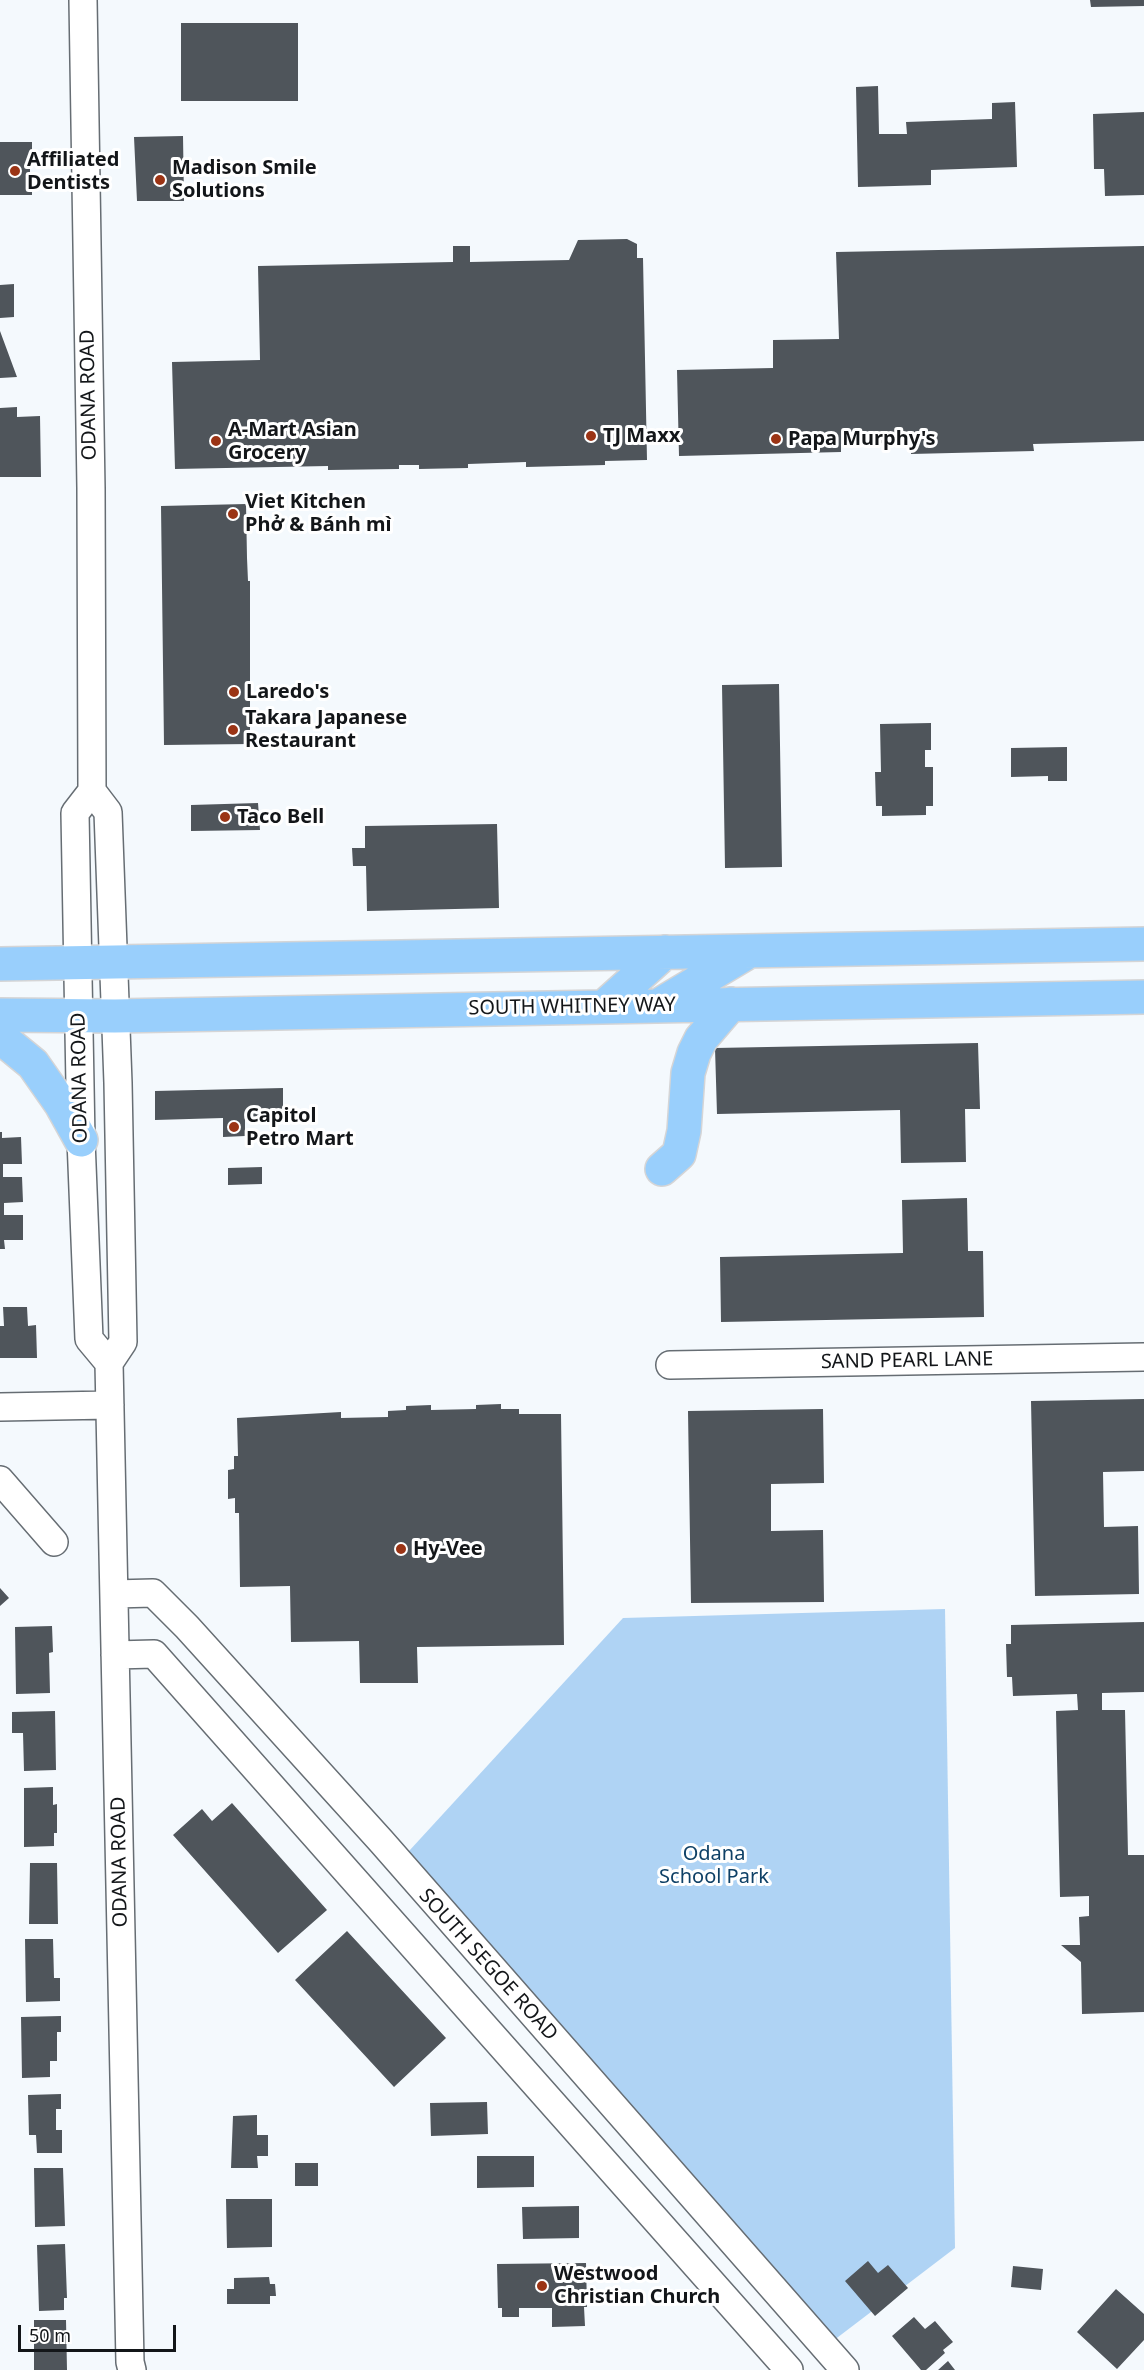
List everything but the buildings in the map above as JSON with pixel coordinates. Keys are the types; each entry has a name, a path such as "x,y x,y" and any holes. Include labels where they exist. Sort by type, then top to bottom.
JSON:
{"main road":[{"path":"0,964 1144,944"},
{"path":"659,1005 750,951"},
{"path":"605,1006 665,952"},
{"name":"SOUTH WHITNEY WAY","path":"0,1015 115,1016 1144,997"},
{"path":"662,1168 679,1154 684,1131 688,1073 694,1053 701,1039 731,1004"},
{"path":"0,1037 33,1064 62,1104 81,1140"}],"street":[{"name":"ODANA ROAD","path":"83,0 91,488 92,791 108,812 123,1342 109,1363 130,2367"},
{"name":"ODANA ROAD","path":"92,791 75,813 81,1140 89,1339 109,1363"},
{"name":"SAND PEARL LANE","path":"670,1365 1144,1358"},
{"path":"0,1407 110,1405"},
{"path":"0,1480 54,1542"},
{"name":"SOUTH SEGOE ROAD","path":"114,1594 153,1593 187,1627 381,1841 845,2370"},
{"path":"116,1655 154,1654 789,2370"}],"green space":[{"name":"Odana School Park","path":"945,1609 955,2248 825,2347 398,1863 623,1618"}],"place":[{"name":"Affiliated Dentists","path":"15,171"},
{"name":"Madison Smile Solutions","path":"160,180"},
{"name":"TJ Maxx","path":"591,436"},
{"name":"Papa Murphy's","path":"776,439"},
{"name":"A-Mart Asian Grocery","path":"216,441"},
{"name":"Viet Kitchen Phở & Bánh mì","path":"233,514"},
{"name":"Laredo's","path":"234,692"},
{"name":"Takara Japanese Restaurant","path":"233,730"},
{"name":"Taco Bell","path":"225,817"},
{"name":"Capitol Petro Mart","path":"234,1127"},
{"name":"Hy-Vee","path":"401,1549"},
{"name":"Westwood Christian Church","path":"542,2286"}]}
